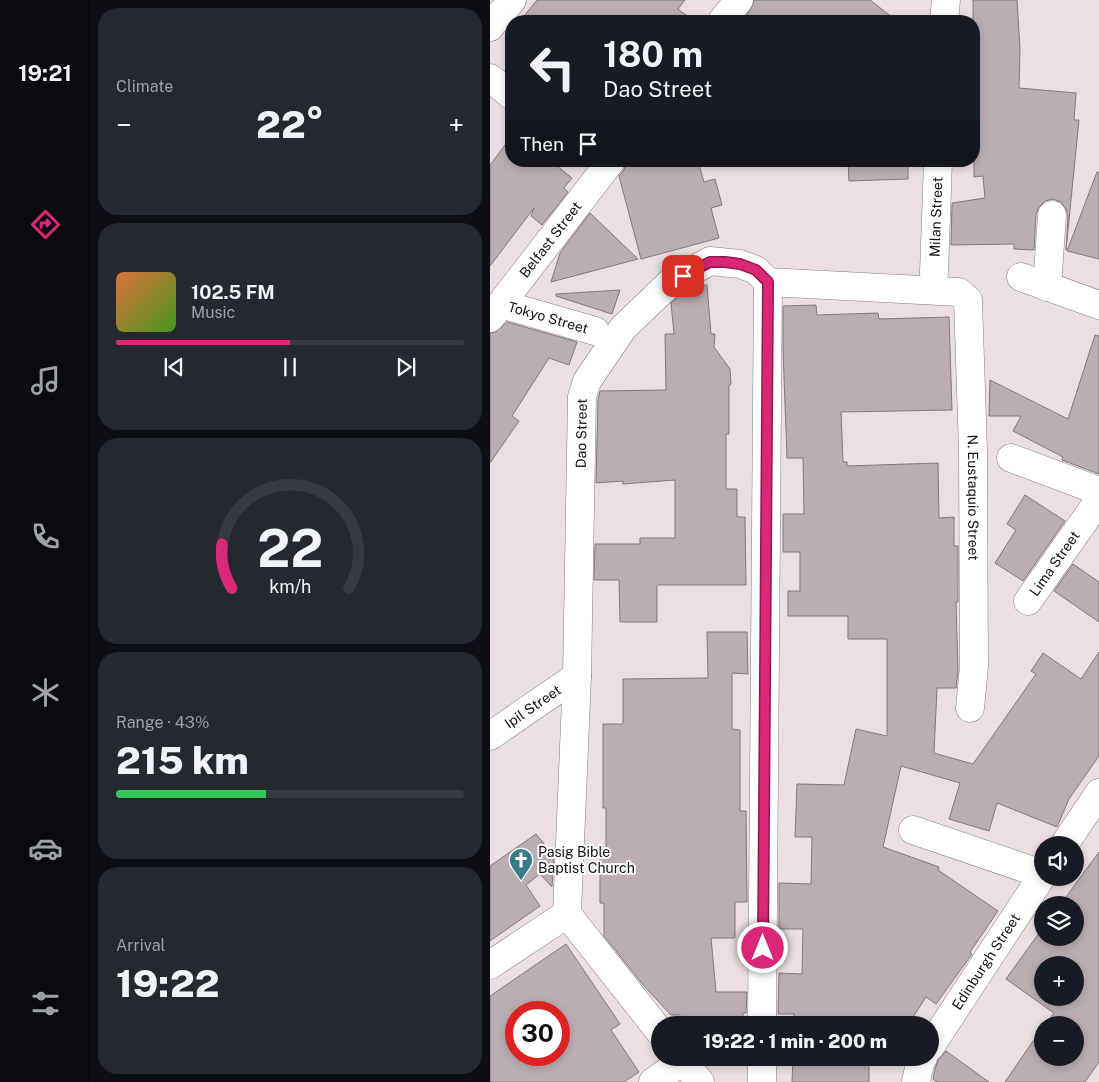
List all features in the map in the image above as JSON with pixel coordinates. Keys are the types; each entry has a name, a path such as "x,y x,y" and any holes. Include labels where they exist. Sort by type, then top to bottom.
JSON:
{"street":[{"path":"490,27 512,0"},
{"path":"727,15 739,0"},
{"path":"945,15 946,0"},
{"path":"490,78 505,90"},
{"name":"Belfast Street","path":"496,311 602,167"},
{"name":"Milan Street","path":"934,273 938,167"},
{"path":"1047,287 1052,215"},
{"name":"Dao Street","path":"567,914 577,676 582,397 587,381 623,328 670,283 710,262 740,264 756,270 768,282"},
{"path":"1022,278 1099,305"},
{"path":"762,1016 768,282"},
{"name":"N. Eustaquio Street","path":"768,282 959,292 968,300 973,450 974,666 970,708"},
{"name":"Tokyo Street","path":"496,311 595,331"},
{"path":"1011,458 1099,491"},
{"name":"Lima Street","path":"1028,601 1099,500"},
{"name":"Ipil Street","path":"490,736 577,676"},
{"path":"1070,836 1099,793"},
{"path":"914,830 1034,872"},
{"name":"Edinburgh Street","path":"939,1033 1035,886"},
{"path":"490,965 567,914 651,1021"},
{"path":"653,1082 673,1066"},
{"path":"687,1066 700,1082"},
{"path":"762,1066 762,1082"},
{"path":"916,1082 919,1066"}],"building":[{"path":"537,0 685,0 678,9 686,15 525,15"},
{"path":"754,0 870,0 889,15 746,15"},
{"path":"973,0 1017,0 1020,49 1019,88 1076,93 1074,120 1079,120 1066,250 1068,216 1061,202 1053,199 1045,201 1039,207 1036,214 1034,250 1014,249 1014,244 951,245 952,203 985,198 983,176 974,177 974,167 980,167 980,15 973,15"},
{"path":"505,145 505,167 558,167 572,178 564,188 568,192 542,225 531,216 534,208 490,266 490,165"},
{"path":"625,167 700,167 704,182 715,179 722,205 711,208 719,238 641,259 619,176"},
{"path":"848,167 908,167 908,179 849,181"},
{"path":"1097,172 1099,172 1099,259 1067,251"},
{"path":"590,213 638,259 551,282 560,253"},
{"path":"699,285 707,285 711,334 715,334 714,347 730,369 729,434 726,434 726,489 737,489 737,517 745,517 746,585 657,585 657,622 620,622 619,580 594,580 595,544 640,544 640,538 675,538 675,480 623,484 623,481 596,483 598,400 600,391 666,390 665,334 674,334 671,303 679,296"},
{"path":"620,290 612,314 556,296 556,294"},
{"path":"816,305 817,315 878,313 879,319 949,317 952,410 841,412 843,462 847,462 847,466 938,463 939,518 954,517 954,546 958,546 958,602 956,602 958,671 956,688 937,688 934,753 973,764 1036,674 1031,671 1043,653 1081,679 1099,652 1099,756 1069,799 1057,827 997,803 989,831 949,819 960,783 901,766 883,847 939,867 938,870 998,911 970,952 972,954 936,1004 926,997 914,1016 794,1016 794,1014 778,1014 779,973 802,974 803,929 779,929 779,883 811,884 812,837 795,837 797,784 844,785 856,729 887,736 887,639 848,639 848,616 788,616 788,591 800,591 800,552 783,552 783,514 804,514 803,458 787,458 783,306"},
{"path":"507,322 577,342 569,365 549,358 512,416 519,421 490,463 490,333 496,332"},
{"path":"1095,335 1099,336 1099,474 1062,460 1063,457 1013,431 1021,416 989,416 990,380 1068,419"},
{"path":"1025,495 1065,521 1023,581 995,563 1016,530 1007,524"},
{"path":"1073,564 1099,582 1099,622 1054,591"},
{"path":"707,632 747,632 748,674 732,673 732,729 740,730 740,811 746,811 747,902 735,902 735,938 711,938 716,992 747,992 746,1013 743,1013 743,1016 671,1015 644,986 604,936 604,903 600,903 600,854 606,854 606,808 603,808 603,724 623,724 623,679 708,678"},
{"name":"Pasig Bible Baptist Church","path":"536,834 554,856 552,887 540,874 526,885 540,906 490,941 490,866"},
{"path":"1099,852 1099,1062 1085,1082 1005,1082 1034,1040 1034,1066 1084,1066 1084,1016 1052,1016 1054,1013 1044,1006 1084,1006 1084,956 1034,956 1034,999 1006,979 1034,940 1034,946 1084,946 1084,896 1067,896 1074,886 1084,886 1084,872"},
{"path":"566,944 620,1024 611,1030 639,1072 624,1082 490,1082 490,996"},
{"path":"946,1051 989,1082 937,1082 933,1079 936,1066 939,1066 939,1059"},
{"path":"793,1066 869,1066 869,1082 792,1082"}],"place":[{"name":"Pasig Bible Baptist Church","path":"521,881"}],"route":[{"path":"683,276 710,262 725,262 740,264 756,270 768,282 763,948"}]}
